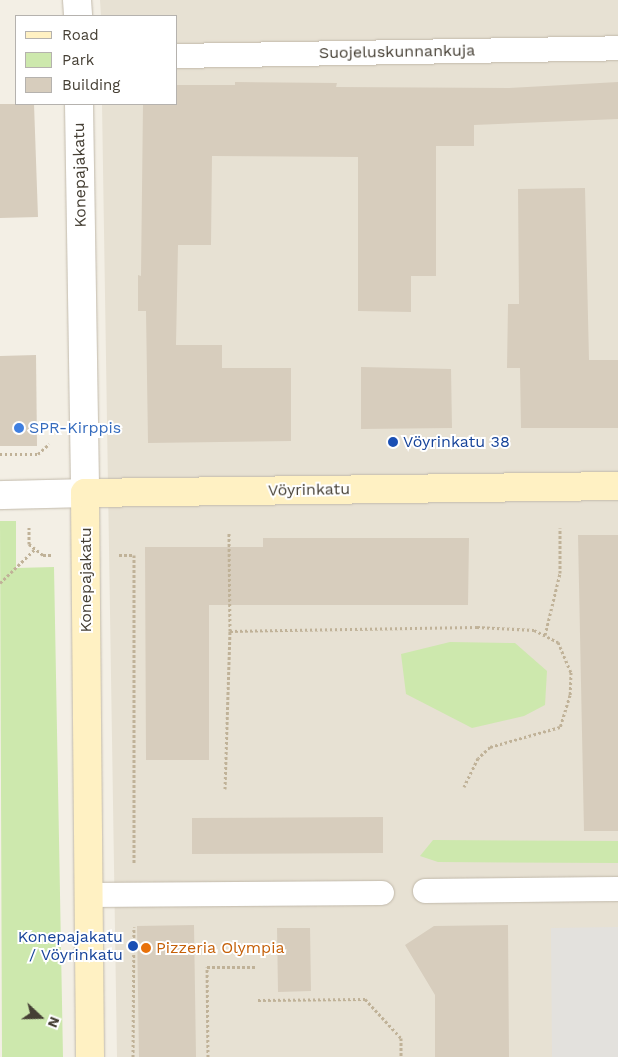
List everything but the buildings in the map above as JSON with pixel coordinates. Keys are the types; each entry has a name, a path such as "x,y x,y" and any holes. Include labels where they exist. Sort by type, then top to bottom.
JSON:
{"main road":[{"name":"Vöyrinkatu","path":"85,493 618,486"},
{"name":"Konepajakatu","path":"85,493 90,1057"}],"street":[{"path":"78,0 78,15"},
{"name":"Konepajakatu","path":"79,105 85,493"},
{"name":"Vöyrinkatu","path":"0,495 85,493"}],"lane":[{"name":"Suojeluskunnankuja","path":"178,56 618,48"},
{"path":"425,891 618,889"},
{"path":"88,895 382,893"}],"path":[{"path":"0,454 38,454 50,443"},
{"path":"545,636 560,573 560,528"},
{"path":"226,789 230,631 229,533"},
{"path":"0,583 35,549"},
{"path":"134,555 134,1057"},
{"path":"230,631 478,627 534,630 558,642 571,672 570,695 560,726 547,733 490,747 478,758 464,787"},
{"path":"208,1057 207,967 257,967"},
{"path":"258,1000 365,998 401,1038 401,1057"}],"shaded area":[{"path":"100,0 618,0 618,1057 117,1057 102,105 178,105 178,15 101,15"},
{"path":"618,927 618,1057 552,1057 551,928"}],"green space":[{"path":"0,521 16,521 16,568 54,567 63,1057 2,1057"},
{"path":"450,642 515,643 547,671 545,705 524,716 472,728 406,694 401,654"},
{"path":"433,840 618,841 618,863 438,862 420,856"}],"place":[{"name":"SPR-Kirppis","path":"19,428"},
{"name":"Vöyrinkatu 38","path":"393,442"},
{"name":"Konepajakatu / Vöyrinkatu","path":"133,946"},
{"name":"Pizzeria Olympia","path":"146,948"}]}
